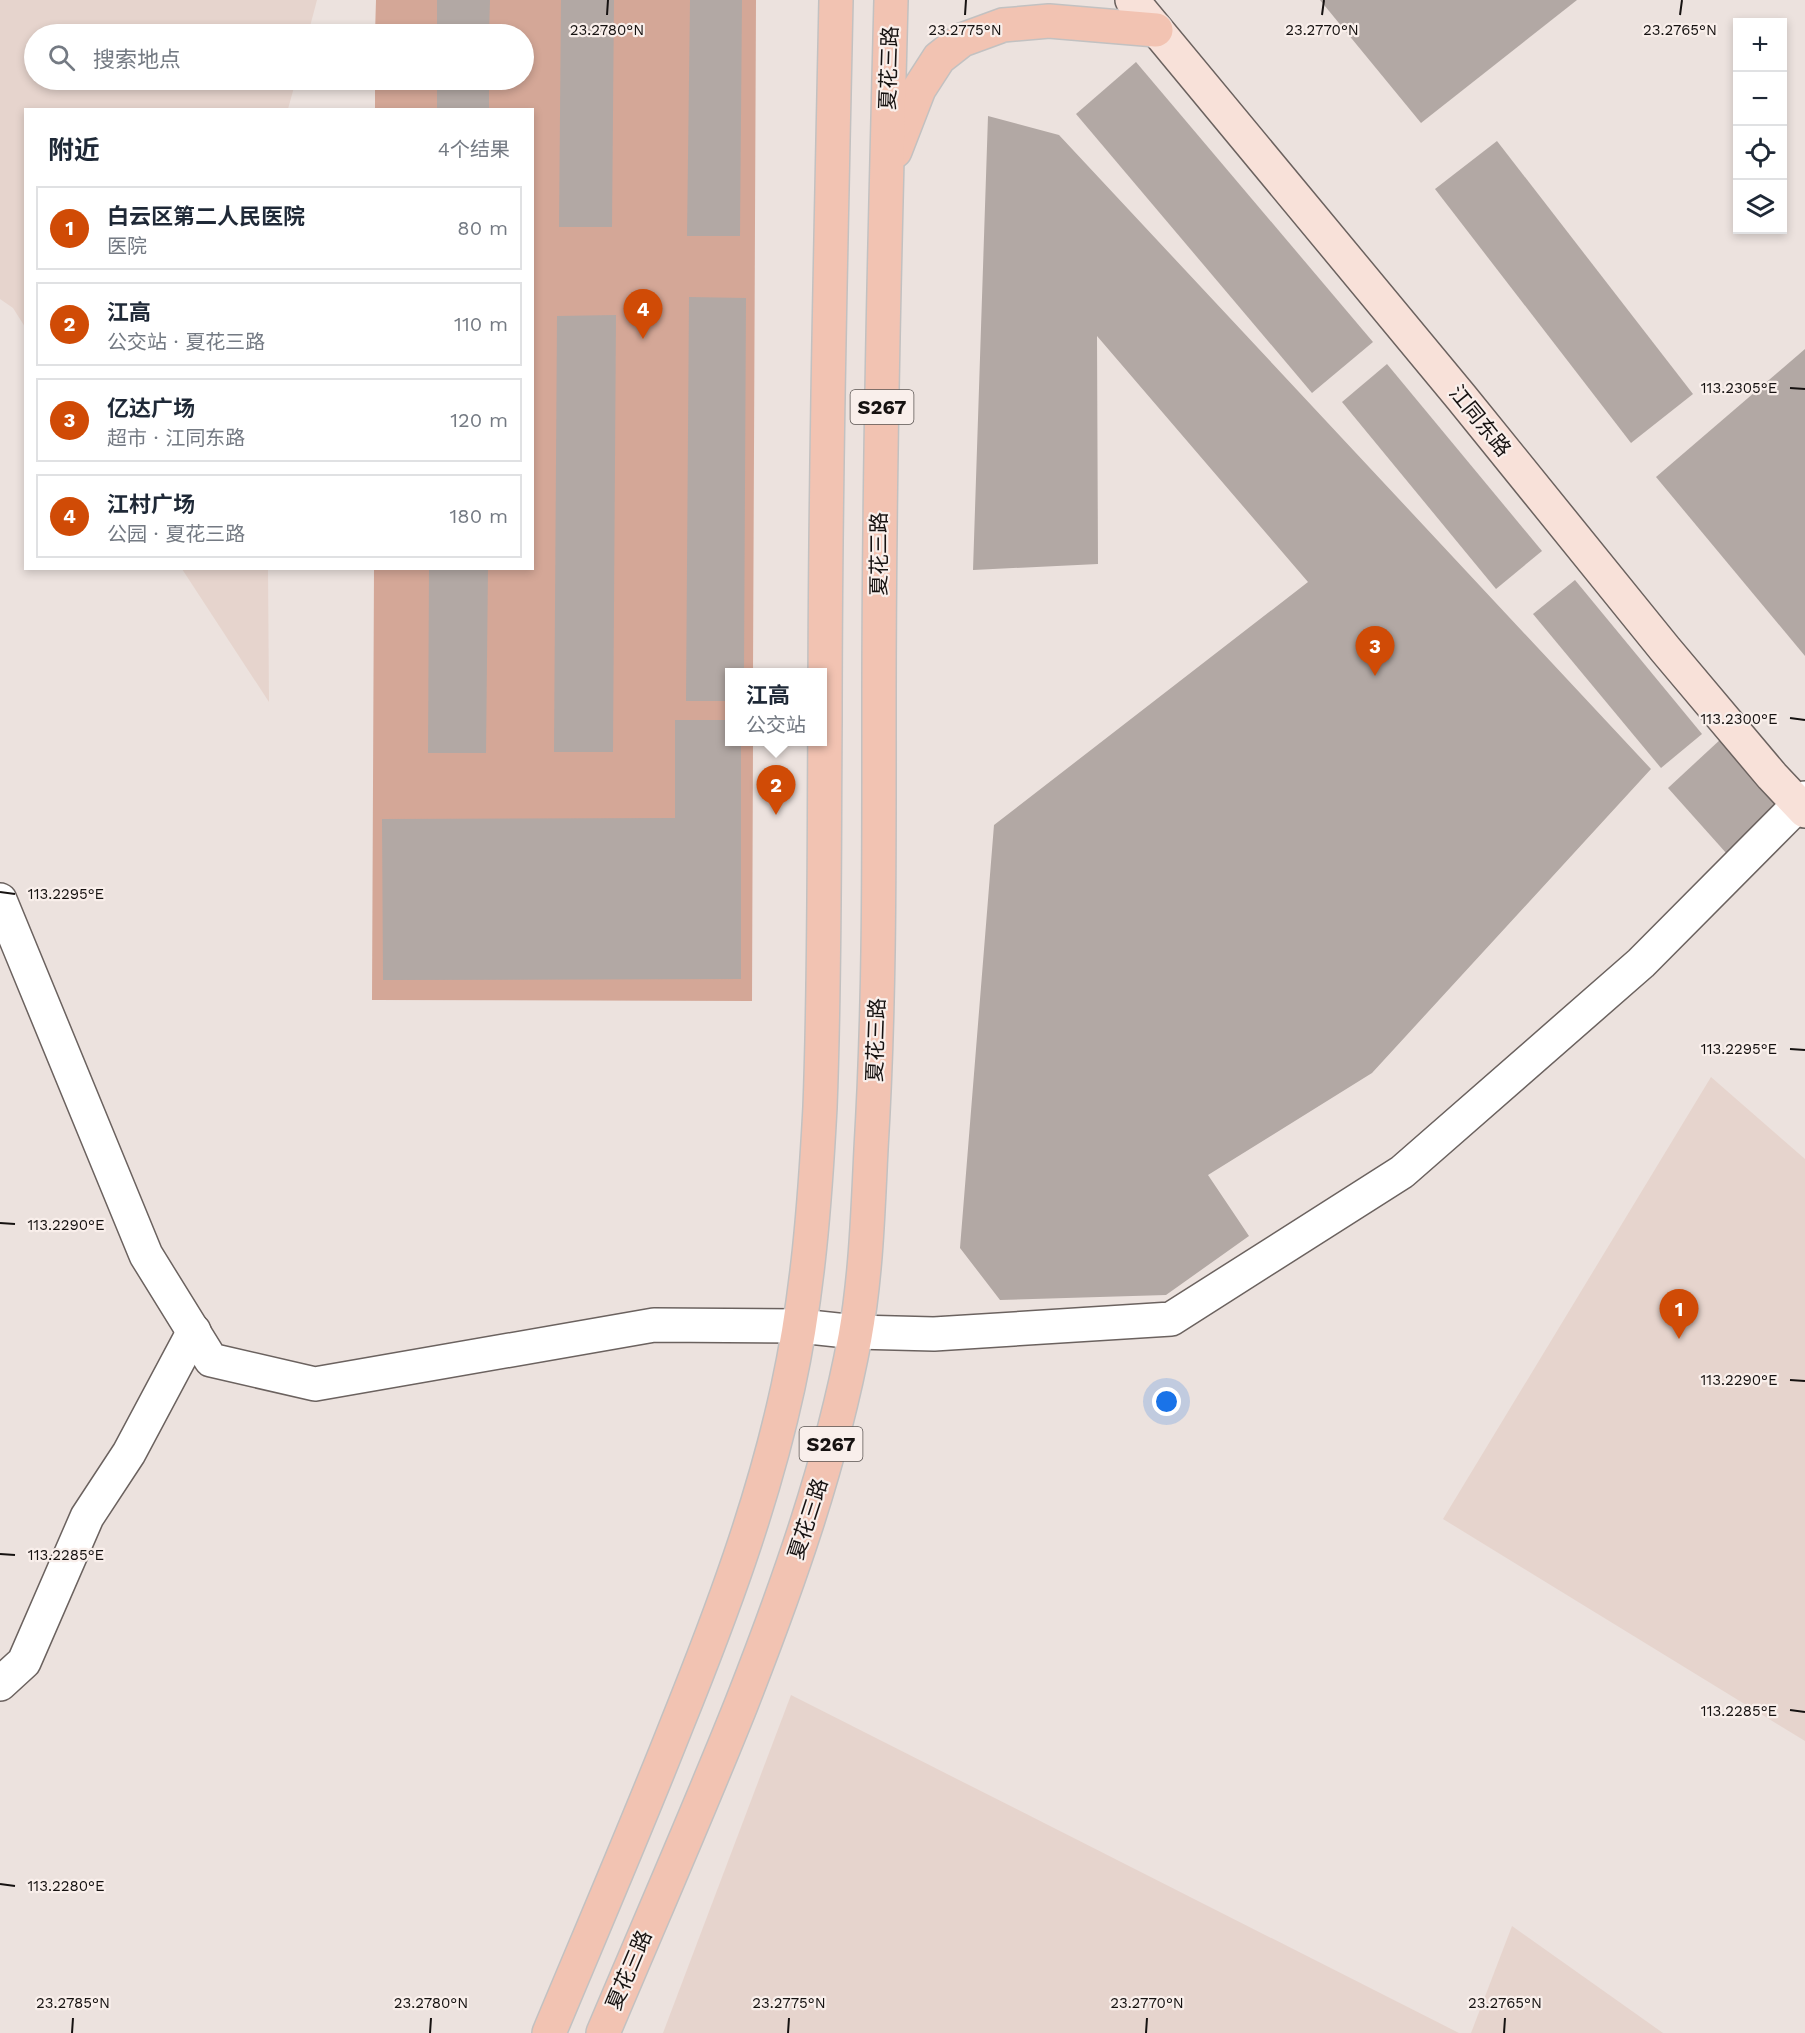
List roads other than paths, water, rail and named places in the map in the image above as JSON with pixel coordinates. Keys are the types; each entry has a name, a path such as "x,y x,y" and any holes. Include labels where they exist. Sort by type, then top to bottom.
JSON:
{"main road":[{"name":"S267","path":"825,668 836,0"},
{"name":"夏花三路","path":"603,2033 711,1780 777,1615 809,1521 835,1432 856,1332 870,1169 878,982 879,533 891,0"},
{"path":"886,172 919,89 939,58 962,40 1003,25 1049,21 1156,30"},
{"name":"S267","path":"549,2033 707,1651 749,1531 773,1451 789,1385 800,1326 811,1239 817,1158 823,1024 825,746"}],"street":[{"name":"江同东路","path":"1132,0 1461,397 1665,649 1772,776 1803,804"},
{"path":"0,900 146,1255 211,1360 315,1384 654,1325 800,1326 856,1332 934,1334 1171,1319 1402,1172 1641,963 1803,804"},
{"path":"0,1684 24,1662 87,1517 129,1453 194,1331"}],"place":[{"name":"江村广场","path":"643,339"},
{"name":"亿达广场","path":"1375,676"},
{"name":"江高","path":"776,815"},
{"name":"白云区第二人民医院","path":"1679,1339"}]}
